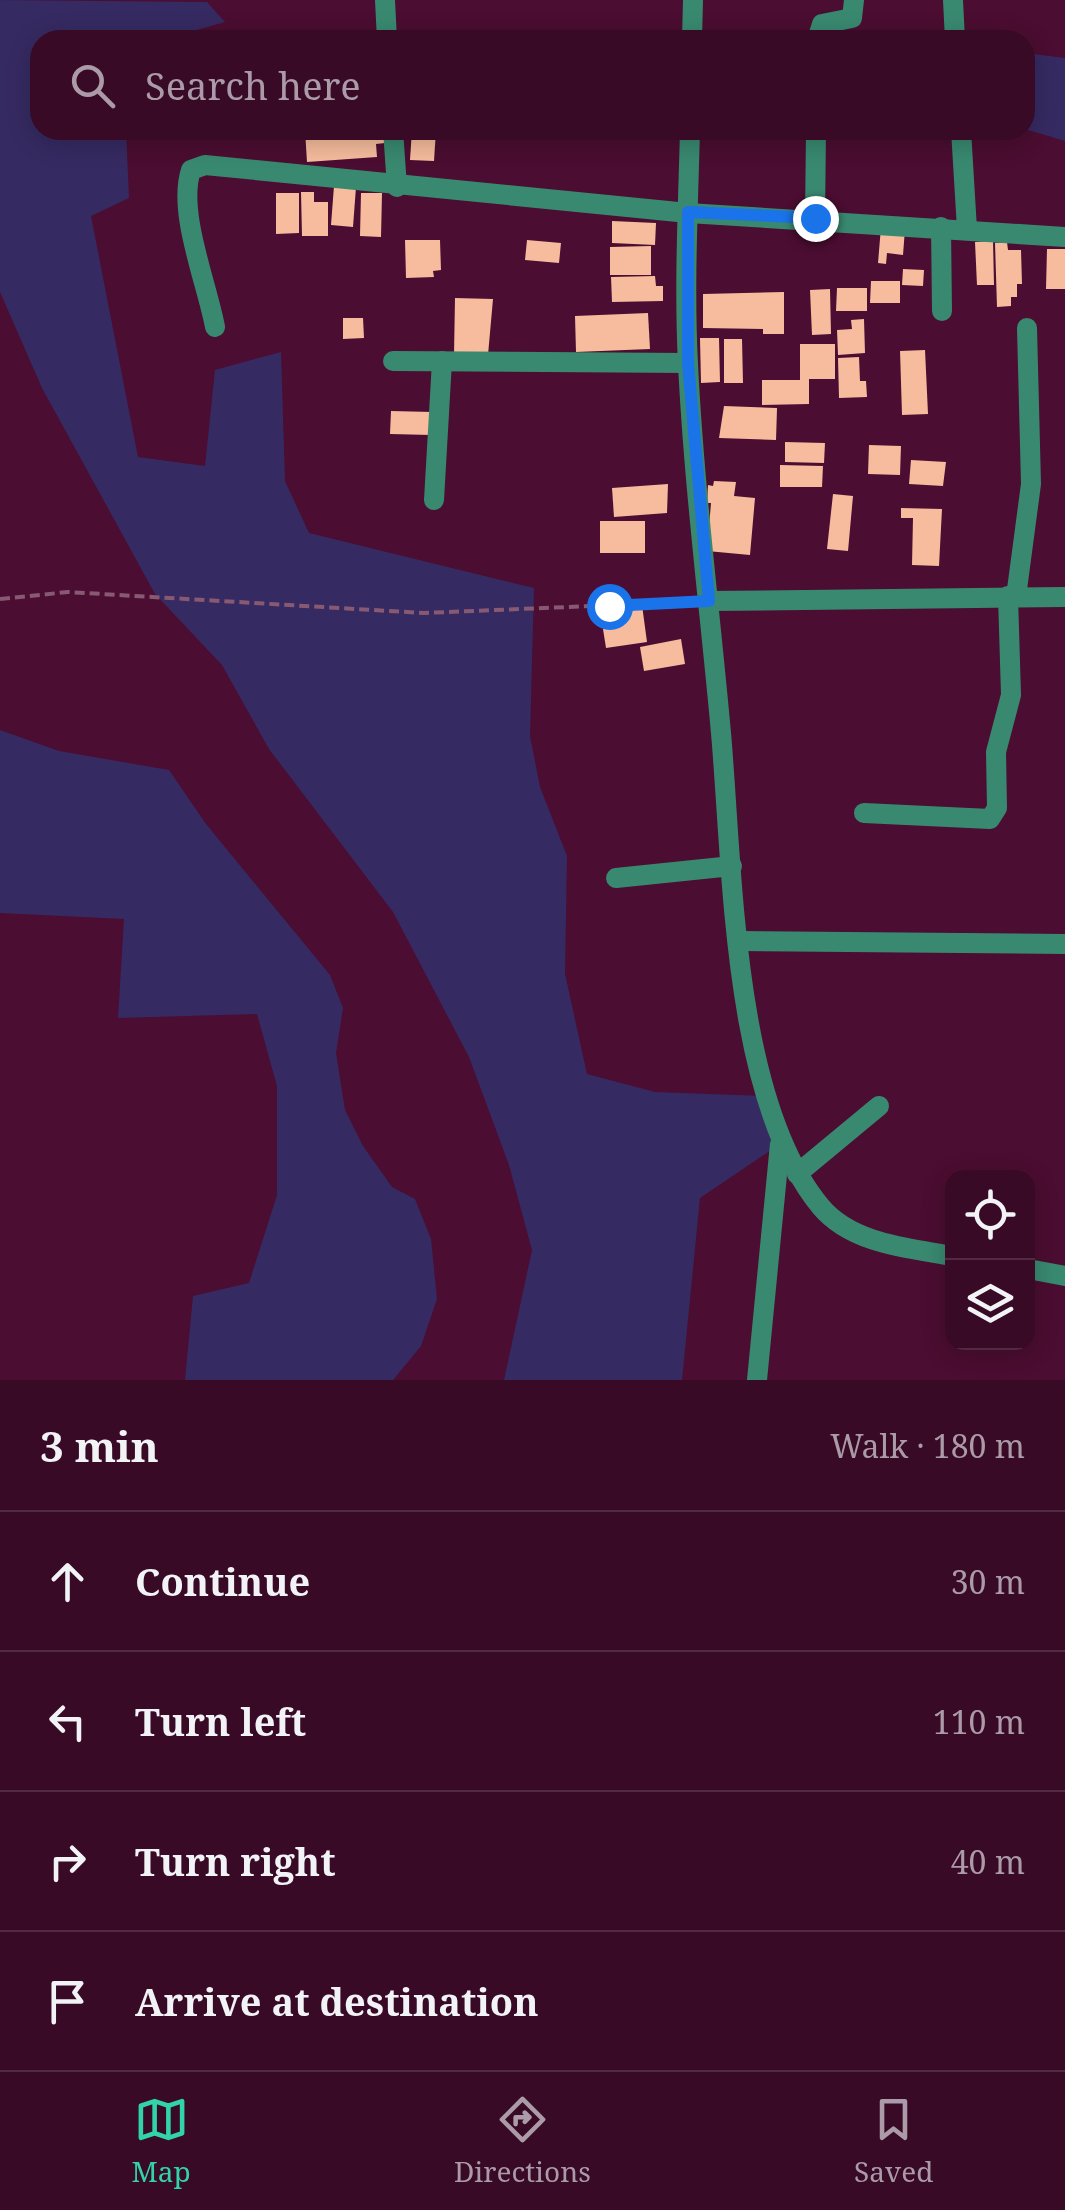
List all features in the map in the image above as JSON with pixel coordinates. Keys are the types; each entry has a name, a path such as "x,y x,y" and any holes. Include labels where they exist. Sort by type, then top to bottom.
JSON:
{"street":[{"path":"384,0 387,30"},
{"path":"692,30 693,0"},
{"path":"820,30 822,24 852,18 854,0"},
{"path":"953,0 955,30"},
{"path":"395,140 397,187"},
{"path":"690,140 688,363 739,942 766,1096 780,1144 823,1210 852,1230 894,1246 945,1255"},
{"path":"815,218 816,140"},
{"path":"962,140 968,229"},
{"path":"215,327 193,236 186,183 191,170 239,166 397,187 688,212 1065,237"},
{"path":"941,227 942,311"},
{"path":"864,814 990,819 997,808 996,752 1012,695 1012,596 1031,484 1027,328"},
{"path":"393,360 688,363"},
{"path":"434,500 442,361"},
{"path":"709,601 1065,597"},
{"path":"616,878 732,866"},
{"path":"739,942 1065,944"},
{"path":"797,1174 879,1106"},
{"path":"757,1380 780,1144"},
{"path":"1035,1270 1065,1276"}],"path":[{"path":"0,599 68,592 424,614 709,601"}],"shaded area":[{"path":"0,0 207,2 225,22 197,30 30,30 30,140 126,140 129,198 91,216 138,457 205,466 215,370 281,352 285,481 309,533 534,588 530,736 540,787 567,856 565,974 587,1074 655,1092 766,1096 780,1144 700,1198 682,1380 504,1380 532,1250 509,1165 469,1057 393,912 269,749 222,665 155,594 42,388 0,292"},
{"path":"1035,54 1065,58 1065,141 1035,132"},
{"path":"0,730 59,751 169,770 206,824 330,975 343,1008 336,1053 345,1110 363,1146 392,1187 415,1199 431,1239 437,1299 421,1346 393,1380 185,1380 193,1296 249,1283 277,1195 277,1086 257,1014 118,1018 124,919 0,913"}],"building":[{"path":"306,140 385,140 376,144 377,157 307,162"},
{"path":"411,140 435,140 434,161 410,160"},
{"path":"334,186 356,187 353,227 331,225"},
{"path":"301,192 314,192 314,202 328,202 328,236 302,236"},
{"path":"276,193 299,193 299,233 276,234"},
{"path":"361,193 382,193 381,237 360,236"},
{"path":"612,221 656,223 655,245 612,243"},
{"path":"881,227 905,229 903,255 887,253 886,264 878,263"},
{"path":"405,240 440,240 441,270 433,271 434,277 406,278"},
{"path":"527,240 561,243 559,263 525,260"},
{"path":"993,241 994,285 977,285 975,242"},
{"path":"1007,242 1008,250 1021,250 1022,284 1017,284 1017,297 1011,297 1011,306 997,307 995,243"},
{"path":"651,246 651,275 610,275 610,247"},
{"path":"1047,249 1065,249 1065,289 1046,289"},
{"path":"903,269 924,270 923,286 902,285"},
{"path":"655,276 656,286 663,286 663,301 612,302 611,277"},
{"path":"871,281 900,281 900,303 870,303"},
{"path":"837,288 867,288 867,311 836,311"},
{"path":"830,289 831,334 812,335 810,290"},
{"path":"784,292 784,334 763,334 763,329 703,328 703,294"},
{"path":"455,298 493,299 488,355 454,355"},
{"path":"648,313 650,349 576,352 575,316"},
{"path":"343,318 363,318 364,338 343,339"},
{"path":"864,319 865,353 838,355 837,330 852,329 851,320"},
{"path":"700,338 719,338 720,382 701,383"},
{"path":"724,339 742,339 743,383 724,383"},
{"path":"800,344 835,344 835,379 809,379 809,404 762,405 762,380 800,380"},
{"path":"925,350 928,414 902,415 900,351"},
{"path":"859,357 860,381 866,381 867,397 839,398 838,358"},
{"path":"724,406 777,408 776,440 719,438"},
{"path":"391,411 432,412 431,435 390,434"},
{"path":"785,442 825,443 824,463 785,462"},
{"path":"869,445 901,446 900,475 868,474"},
{"path":"911,460 946,462 943,486 909,484"},
{"path":"780,465 823,466 822,487 780,487"},
{"path":"714,481 736,482 734,496 755,498 750,555 707,551 711,503 707,503 708,485 713,486"},
{"path":"668,484 667,513 614,517 612,488"},
{"path":"833,494 853,496 848,551 827,549"},
{"path":"901,508 942,509 939,566 912,565 913,518 901,518"},
{"path":"600,521 645,521 645,553 600,553"},
{"path":"642,605 647,642 606,648 603,629 619,627 618,612"},
{"path":"681,639 685,664 644,671 640,647"}],"route":[{"path":"609,606 709,601 688,363 688,212 815,218"}]}
